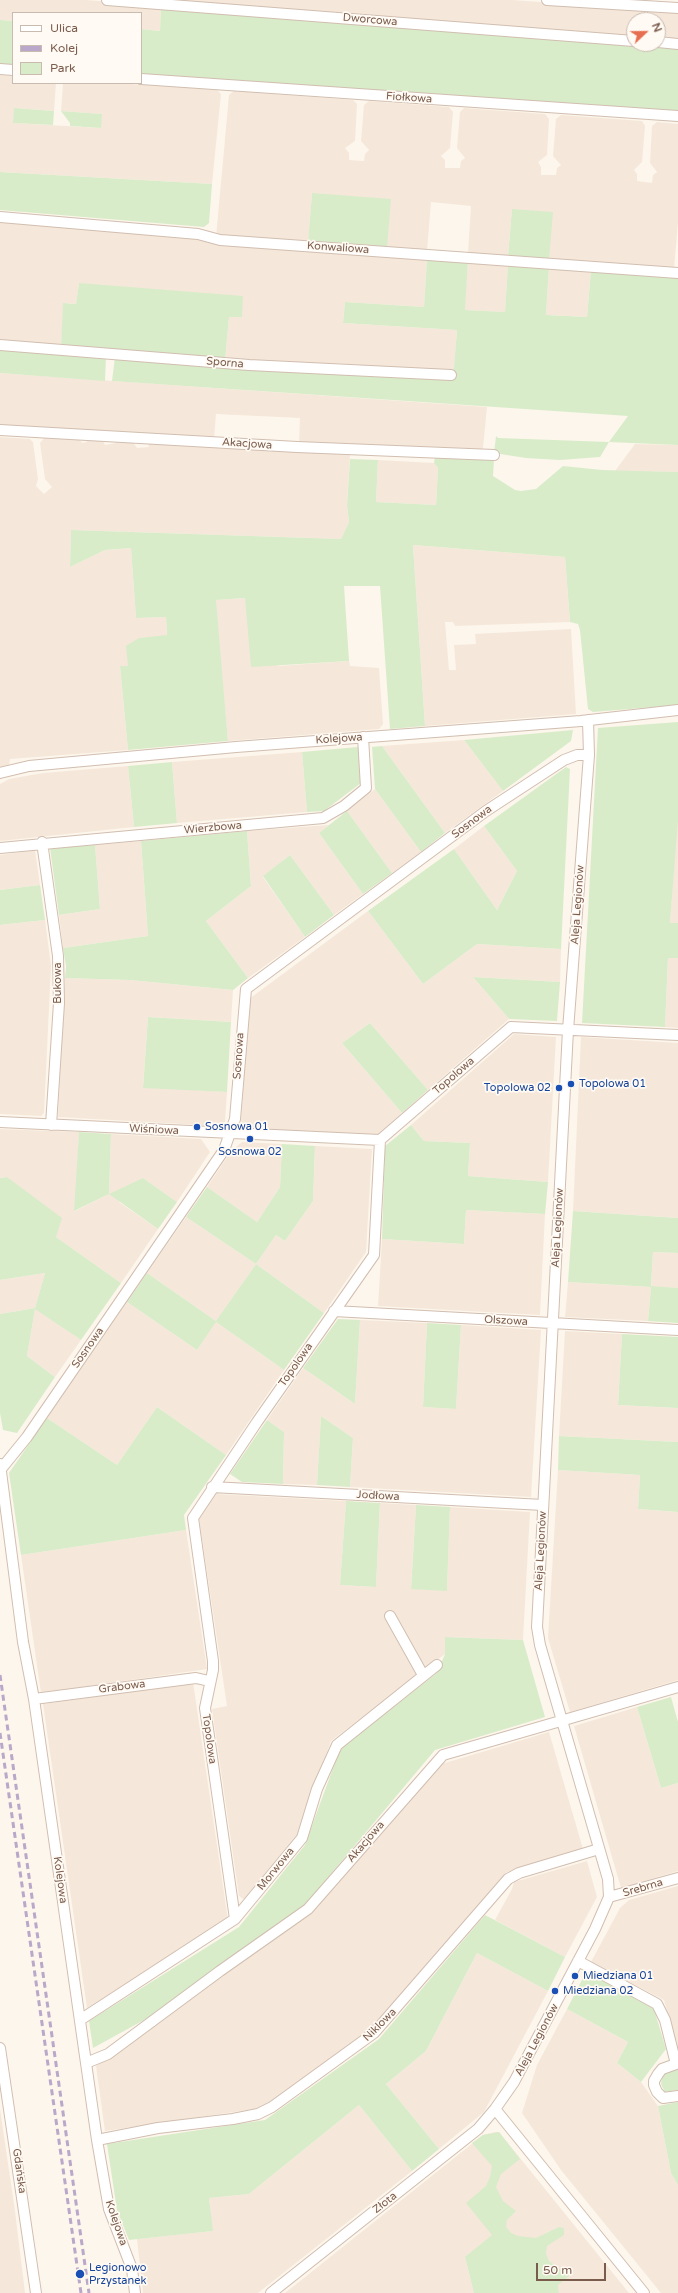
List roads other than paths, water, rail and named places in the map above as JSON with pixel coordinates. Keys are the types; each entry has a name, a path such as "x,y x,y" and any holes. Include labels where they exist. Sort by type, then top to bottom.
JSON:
{"street":[{"name":"Dworcowa","path":"107,0 626,40"},
{"path":"547,0 678,8"},
{"path":"666,43 678,44"},
{"path":"0,69 12,70"},
{"name":"Fiołkowa","path":"142,79 678,116"},
{"name":"Konwaliowa","path":"0,217 198,234 220,240 678,273"},
{"name":"Sporna","path":"0,346 250,365 451,375"},
{"name":"Akacjowa","path":"0,430 297,447 494,455"},
{"name":"Kolejowa","path":"0,773 29,766 362,737 588,720 678,710"},
{"name":"Aleja Legionów","path":"495,2109 514,2082 606,1908 609,1897 609,1884 537,1627 568,1030 589,755 588,720"},
{"name":"Wierzbowa","path":"0,848 42,842 323,818 344,806 366,788 362,737"},
{"name":"Sosnowa","path":"0,1466 26,1437 224,1150 231,1134 235,1119 246,989 486,811 564,760 578,755 589,755"},
{"name":"Bukowa","path":"42,842 58,956 59,1003 51,1124"},
{"name":"Topolowa","path":"235,1919 204,1708 213,1670 213,1661 193,1518 212,1487 374,1255 380,1140 511,1026 678,1035"},
{"name":"Wiśniowa","path":"0,1122 380,1140"},
{"name":"Olszowa","path":"334,1311 678,1330"},
{"name":"Kolejowa","path":"0,1466 23,1642 34,1699 97,2140 109,2209 132,2269 135,2293"},
{"name":"Jodłowa","path":"212,1487 543,1505"},
{"path":"390,1616 423,1675"},
{"name":"Morwowa","path":"80,2020 235,1919 302,1838 317,1789 337,1745 437,1665"},
{"name":"Grabowa","path":"34,1699 196,1678 209,1682"},
{"name":"Akacjowa","path":"86,2063 108,2054 220,1971 308,1909 443,1755 678,1687"},
{"name":"Niklowa","path":"97,2140 158,2128 233,2119 258,2114 272,2107 374,2033 508,1879 519,1873 599,1849"},
{"name":"Srebrna","path":"609,1897 678,1878"},
{"path":"578,1961 656,2004 665,2020 677,2064 662,2069 654,2081 659,2096 666,2098 678,2096"},
{"name":"Gdańska","path":"0,2048 4,2098 36,2293"},
{"path":"495,2109 644,2293"},
{"name":"Złota","path":"271,2293 478,2129 495,2109"}],"railway":[{"path":"0,1675 89,2293"},
{"path":"0,1733 81,2293"}],"place":[{"name":"Topolowa 01","path":"571,1084"},
{"name":"Topolowa 02","path":"559,1088"},
{"name":"Sosnowa 01","path":"197,1127"},
{"name":"Sosnowa 02","path":"250,1139"},
{"name":"Miedziana 01","path":"575,1976"},
{"name":"Miedziana 02","path":"555,1991"},
{"name":"Legionowo Przystanek","path":"80,2274"}]}
